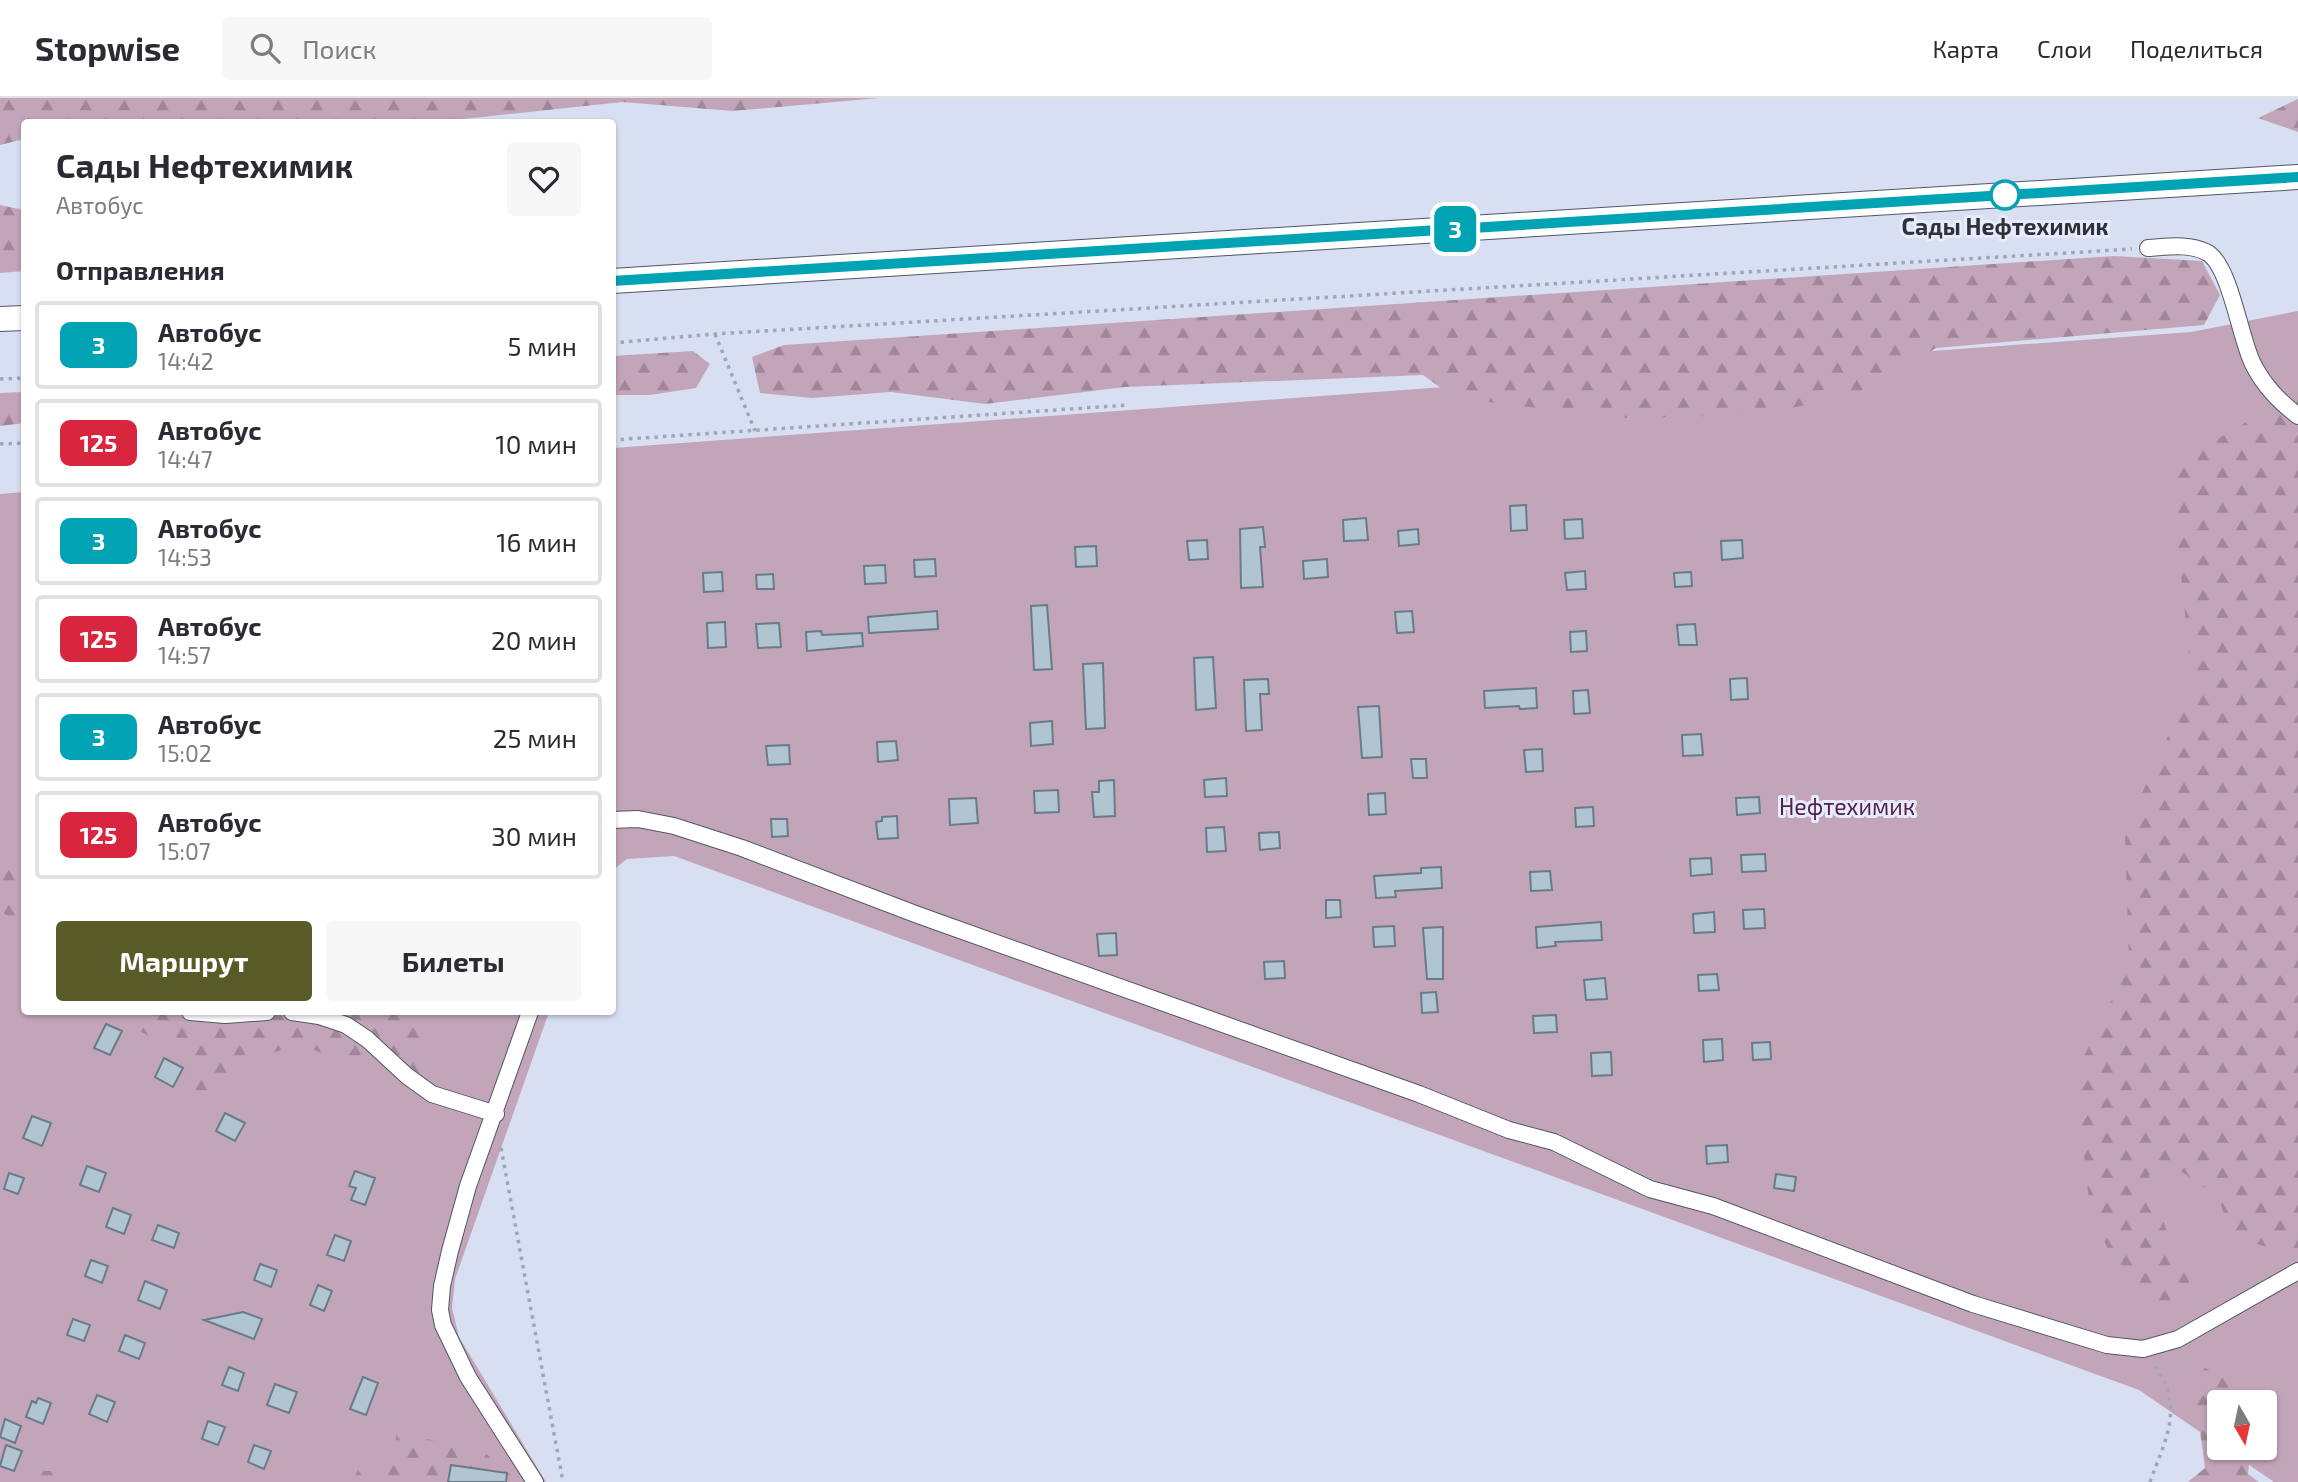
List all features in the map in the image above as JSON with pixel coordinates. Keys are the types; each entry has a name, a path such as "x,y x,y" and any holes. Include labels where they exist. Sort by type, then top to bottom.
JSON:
{"main road":[{"path":"616,281 2298,177"},
{"path":"0,319 21,318"}],"street":[{"path":"2148,248 2183,246 2208,252 2221,267 2252,363 2273,396 2298,416"},
{"path":"616,820 638,819 674,826 742,848 931,920 1419,1094 1509,1130 1554,1142 1650,1189 1713,1206 1973,1304 2107,1345 2143,1349 2178,1339 2298,1271"},
{"path":"312,1015 346,1025 367,1039 407,1076 432,1094 495,1114"},
{"path":"529,1015 468,1186 442,1286 440,1310 443,1325 468,1377 535,1482"}],"path":[{"path":"616,343 715,334 2148,248"},
{"path":"715,334 755,431"},
{"path":"0,379 21,378"},
{"path":"616,440 1129,405"},
{"path":"0,444 21,443"},
{"path":"495,1114 563,1482"},
{"path":"2143,1349 2157,1368 2166,1388 2172,1421 2150,1482"}],"green space":[{"path":"0,98 879,98 733,111 622,102 462,119 21,119 21,140 0,145"},
{"path":"2298,99 2298,132 2258,118"},
{"path":"0,205 21,209 21,271 0,273"},
{"path":"2114,256 2202,261 2220,295 2204,325 1936,348 1869,389 1764,415 1620,418 1455,398 1423,375 1125,387 985,404 891,392 812,398 760,393 752,357 784,345"},
{"name":"Нефтехимик","path":"2298,311 2298,1482 2274,1482 2242,1460 2277,1460 2277,1390 2207,1390 2207,1437 2139,1390 674,856 627,859 616,868 616,448 2191,332"},
{"path":"693,351 710,364 696,388 650,395 616,395 616,356"},
{"path":"2298,388 2298,1253 2289,1253 2232,1237 2218,1197 2169,1163 2149,1175 2166,1229 2195,1295 2174,1314 2125,1286 2090,1210 2075,1075 2129,964 2125,831 2192,683 2170,467"},
{"path":"21,392 21,423 0,426 0,393"},
{"path":"21,492 21,1015 548,1015 455,1279 452,1308 459,1337 546,1482 0,1482 0,494"},
{"path":"0,847 21,859 21,920 10,918 0,910"},
{"path":"133,1015 422,1015 424,1082 410,1087 376,1060 367,1069 297,1044 247,1063 217,1088 200,1092 186,1084 189,1060 130,1025"},
{"path":"2205,1368 2236,1381 2241,1390 2207,1390 2207,1460 2250,1460 2248,1474 2259,1482 2188,1482 2205,1468 2193,1379"},
{"path":"397,1433 482,1450 518,1482 352,1482 361,1464 391,1466"},
{"path":"32,1471 64,1471 75,1482 20,1482"}],"building":[{"path":"1526,505 1527,530 1511,531 1510,506"},
{"path":"1366,518 1368,540 1344,541 1343,520"},
{"path":"1582,519 1583,538 1565,539 1564,520"},
{"path":"1263,527 1265,547 1260,547 1263,587 1241,588 1240,529"},
{"path":"1418,529 1419,544 1399,546 1398,531"},
{"path":"1207,540 1208,559 1189,560 1187,541"},
{"path":"1742,540 1743,558 1722,560 1721,541"},
{"path":"1096,546 1097,566 1076,567 1075,547"},
{"path":"935,559 936,576 915,577 914,560"},
{"path":"1327,559 1328,577 1304,579 1303,561"},
{"path":"885,565 886,583 865,584 864,566"},
{"path":"1585,571 1586,589 1567,590 1565,573"},
{"path":"722,572 723,591 704,592 703,573"},
{"path":"1691,572 1692,586 1675,587 1674,573"},
{"path":"773,574 774,589 757,589 756,575"},
{"path":"1047,605 1052,669 1034,670 1031,606"},
{"path":"937,611 938,629 869,633 868,617"},
{"path":"1412,611 1414,632 1397,633 1395,612"},
{"path":"725,622 726,647 708,648 707,623"},
{"path":"779,623 781,647 758,648 756,624"},
{"path":"1695,624 1697,645 1679,645 1677,625"},
{"path":"821,631 822,635 862,633 863,646 807,651 806,632"},
{"path":"1586,631 1587,651 1571,652 1570,632"},
{"path":"1213,657 1216,708 1196,710 1194,658"},
{"path":"1103,663 1105,728 1086,729 1083,664"},
{"path":"1747,678 1748,699 1731,700 1730,679"},
{"path":"1268,679 1269,694 1260,694 1262,730 1246,731 1244,680"},
{"path":"1536,688 1537,708 1485,708 1484,691"},
{"path":"1588,690 1590,713 1574,714 1573,691"},
{"path":"1379,706 1382,757 1362,758 1358,707"},
{"path":"1052,721 1053,744 1031,746 1030,723"},
{"path":"1701,734 1703,755 1683,756 1682,735"},
{"path":"896,741 898,760 878,762 877,742"},
{"path":"789,745 790,764 768,765 766,746"},
{"path":"1542,749 1543,771 1526,772 1524,750"},
{"path":"1411,759 1426,759 1427,778 1413,778"},
{"path":"1226,778 1227,796 1205,797 1204,780"},
{"path":"1114,780 1115,816 1094,817 1092,792 1099,792 1099,781"},
{"path":"1058,790 1059,812 1035,813 1034,791"},
{"path":"1385,793 1386,814 1369,815 1368,794"},
{"path":"1759,797 1760,813 1737,815 1736,798"},
{"path":"976,798 978,823 950,825 949,799"},
{"path":"1593,807 1594,826 1576,827 1575,808"},
{"path":"897,816 898,838 878,839 876,822 882,821 882,817"},
{"path":"771,819 787,819 788,836 772,837"},
{"path":"1224,827 1226,851 1207,852 1206,828"},
{"path":"1279,832 1280,848 1260,850 1259,833"},
{"path":"1765,854 1766,871 1742,872 1741,855"},
{"path":"1711,858 1712,874 1691,876 1690,859"},
{"path":"1441,867 1442,888 1395,891 1396,897 1376,898 1374,876 1421,873 1421,868"},
{"path":"1550,871 1552,890 1531,891 1530,872"},
{"path":"1326,900 1340,900 1341,917 1326,918"},
{"path":"1764,909 1765,928 1744,929 1743,910"},
{"path":"1714,912 1715,932 1694,933 1693,914"},
{"path":"1601,922 1602,940 1555,942 1556,946 1537,948 1536,927"},
{"path":"1394,926 1395,946 1374,947 1373,927"},
{"path":"1443,927 1443,979 1427,979 1423,928"},
{"path":"1116,933 1117,955 1099,956 1097,934"},
{"path":"1284,961 1285,978 1265,979 1264,962"},
{"path":"1717,974 1719,990 1699,991 1698,975"},
{"path":"1605,978 1607,999 1586,1000 1584,980"},
{"path":"1436,992 1438,1012 1422,1013 1421,993"},
{"path":"1556,1015 1557,1032 1534,1033 1533,1016"},
{"path":"106,1024 122,1031 110,1055 94,1048"},
{"path":"1722,1039 1723,1060 1704,1062 1703,1040"},
{"path":"1770,1042 1771,1059 1753,1060 1752,1043"},
{"path":"1611,1052 1612,1075 1592,1076 1591,1053"},
{"path":"164,1058 183,1068 173,1087 155,1077"},
{"path":"225,1113 245,1123 235,1141 216,1131"},
{"path":"32,1116 51,1123 42,1146 23,1138"},
{"path":"1727,1145 1728,1162 1707,1164 1706,1146"},
{"path":"87,1166 106,1173 99,1192 80,1185"},
{"path":"355,1171 375,1178 365,1205 351,1200 356,1188 349,1186"},
{"path":"9,1173 24,1178 18,1194 4,1189"},
{"path":"1776,1174 1796,1177 1794,1191 1774,1188"},
{"path":"113,1208 131,1215 124,1234 106,1227"},
{"path":"158,1225 179,1233 174,1248 152,1240"},
{"path":"335,1235 351,1241 344,1261 327,1255"},
{"path":"91,1260 108,1266 102,1283 85,1276"},
{"path":"260,1264 277,1270 271,1287 254,1280"},
{"path":"145,1281 167,1290 160,1309 138,1300"},
{"path":"318,1285 332,1291 324,1311 310,1305"},
{"path":"243,1312 262,1319 254,1339 204,1320"},
{"path":"73,1319 90,1325 84,1341 67,1335"},
{"path":"125,1335 145,1343 139,1359 119,1351"},
{"path":"229,1367 244,1373 238,1391 222,1385"},
{"path":"363,1377 378,1383 366,1415 350,1409"},
{"path":"275,1384 297,1392 289,1413 267,1405"},
{"path":"97,1395 115,1402 107,1422 89,1414"},
{"path":"38,1398 51,1403 43,1424 26,1417 32,1401 36,1403"},
{"path":"5,1419 21,1426 15,1443 0,1437"},
{"path":"208,1421 225,1427 218,1445 202,1439"},
{"path":"6,1445 22,1451 14,1471 0,1466"},
{"path":"254,1445 271,1451 264,1469 248,1462"},
{"path":"451,1465 507,1473 506,1482 448,1482"}],"bus line":[{"name":"3","path":"616,281 2298,177"}],"place":[{"name":"Сады Нефтехимик","path":"2005,195"}]}
